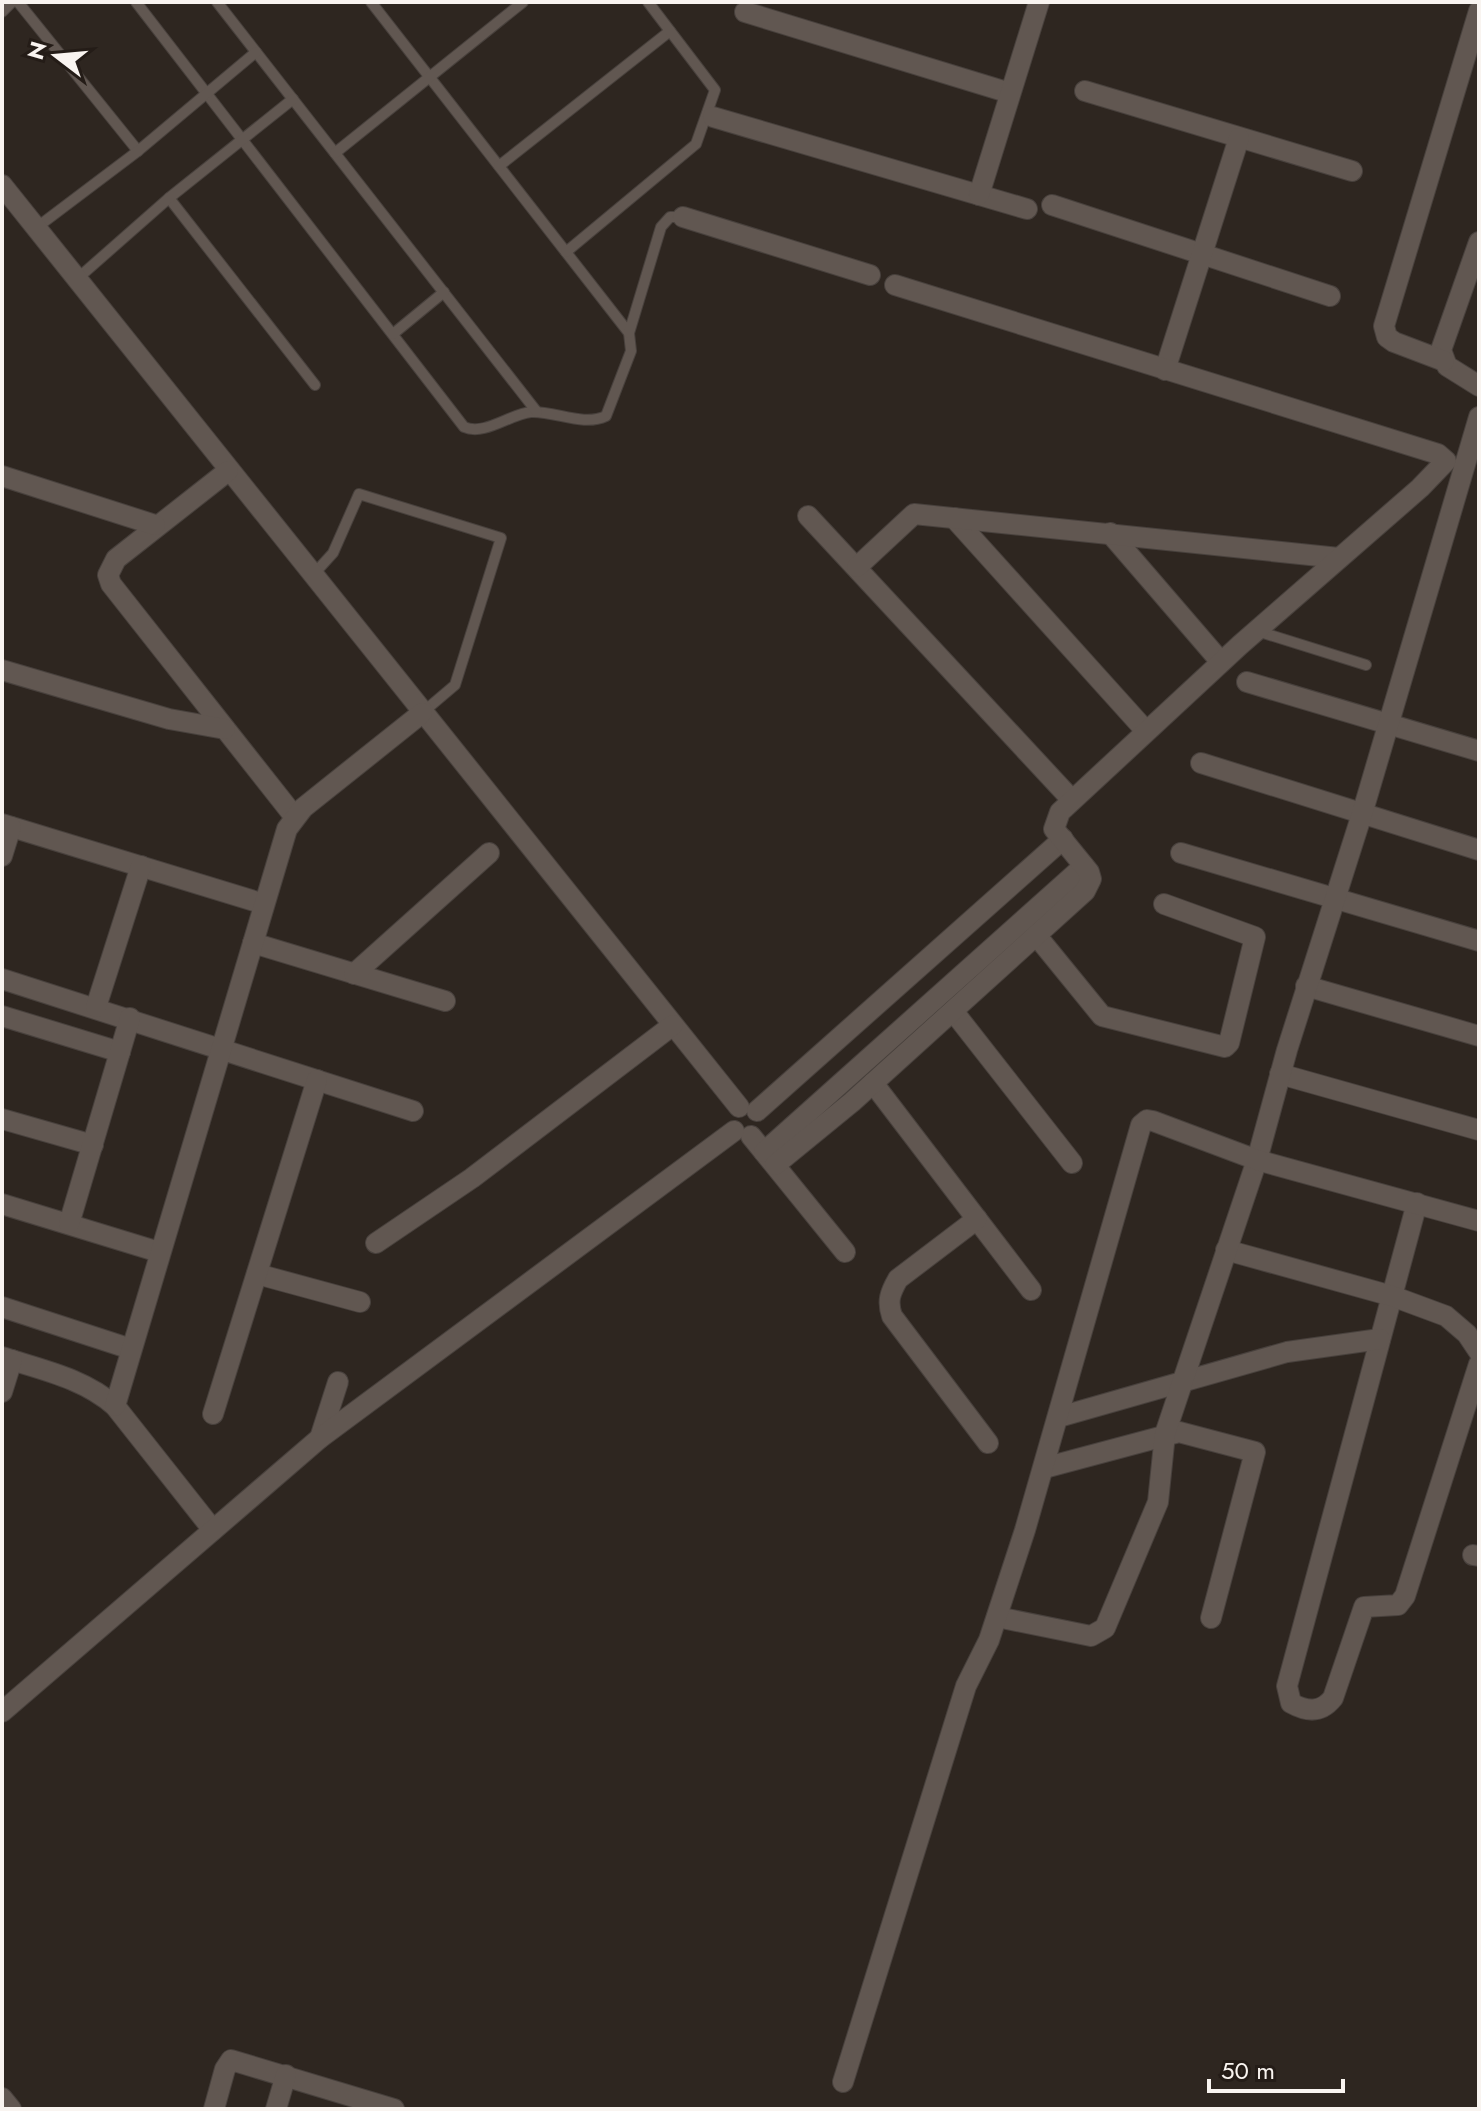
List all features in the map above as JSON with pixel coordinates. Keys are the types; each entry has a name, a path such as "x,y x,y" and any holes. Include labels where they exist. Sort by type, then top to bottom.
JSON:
{"street":[{"path":"979,195 1039,2"},
{"path":"1479,11 1384,326 1387,337 1394,342 1444,361 1479,386"},
{"path":"745,12 1010,93"},
{"path":"1085,91 1352,171"},
{"path":"713,117 1027,209"},
{"path":"1165,370 1239,138"},
{"path":"2,185 673,1025 748,1109"},
{"path":"1052,205 1330,296"},
{"path":"683,217 870,275"},
{"path":"1444,361 1441,350 1479,242"},
{"path":"2,1712 320,1438 756,1146 873,1083 1089,886 1089,872 1054,823 1072,800 1221,662 1445,464 1445,458 895,285"},
{"path":"997,1617 1091,1636 1105,1628 1158,1502 1165,1434 1257,1160 1306,986 1362,814 1479,417"},
{"path":"228,471 155,525 109,567 111,584 294,816"},
{"path":"2,476 155,525"},
{"path":"857,567 914,514 1339,558"},
{"path":"808,516 1072,800"},
{"path":"954,518 1146,731"},
{"path":"1110,533 1221,662"},
{"path":"2,670 169,719 225,729"},
{"path":"1247,682 1479,751"},
{"path":"115,1406 264,904 294,816 422,713"},
{"path":"1201,763 1479,850"},
{"path":"2,856 6,826 264,904"},
{"path":"845,1252 756,1146 730,1123 1063,839"},
{"path":"354,974 489,853"},
{"path":"1181,853 1479,941"},
{"path":"96,1007 141,866"},
{"path":"756,1146 1084,866"},
{"path":"1036,935 1102,1016 1225,1047 1229,1043 1255,937 1164,904"},
{"path":"253,943 445,1001"},
{"path":"2,1009 6,980 413,1111"},
{"path":"1306,986 1479,1036"},
{"path":"953,1011 1072,1163"},
{"path":"2,1016 120,1052"},
{"path":"69,1224 130,1018"},
{"path":"376,1243 472,1178 673,1025"},
{"path":"1280,1074 1479,1130"},
{"path":"213,1414 317,1080"},
{"path":"873,1083 1031,1290"},
{"path":"2,1119 93,1145"},
{"path":"843,2082 966,1686 997,1617 1044,1468 1141,1125 1147,1120 1153,1121 1257,1160 1479,1221"},
{"path":"1417,1203 1287,1686 1291,1703 1301,1709 1315,1711 1333,1698 1364,1607 1398,1605 1405,1596 1479,1364"},
{"path":"2,1204 159,1252"},
{"path":"977,1219 898,1279 888,1305 892,1316 988,1443"},
{"path":"1226,1250 1392,1296 1446,1316 1467,1334 1479,1352"},
{"path":"257,1274 360,1302"},
{"path":"2,1307 131,1349"},
{"path":"1059,1417 1287,1352 1380,1339"},
{"path":"2,1392 7,1359 82,1382 115,1406 213,1530"},
{"path":"320,1438 338,1382"},
{"path":"1044,1468 1165,1434 1193,1434 1250,1449 1257,1457 1211,1618"},
{"path":"214,2109 225,2069 231,2060 394,2109"},
{"path":"276,2109 286,2075"},
{"path":"2,2098 11,2109"}],"lane":[{"path":"2,12 15,2 138,151"},
{"path":"136,2 464,427 478,429 537,412 591,421 606,416 631,351 629,333 661,227 670,217 683,217"},
{"path":"217,2 537,412"},
{"path":"371,2 629,333"},
{"path":"335,153 523,2"},
{"path":"566,252 701,137 715,90 648,2"},
{"path":"499,166 670,31"},
{"path":"36,228 138,151 256,52"},
{"path":"77,279 169,198 293,99"},
{"path":"169,198 315,385"},
{"path":"393,334 444,292"},
{"path":"312,576 333,553 359,494 501,538 455,685 422,713"},
{"path":"1256,631 1366,665"}]}
